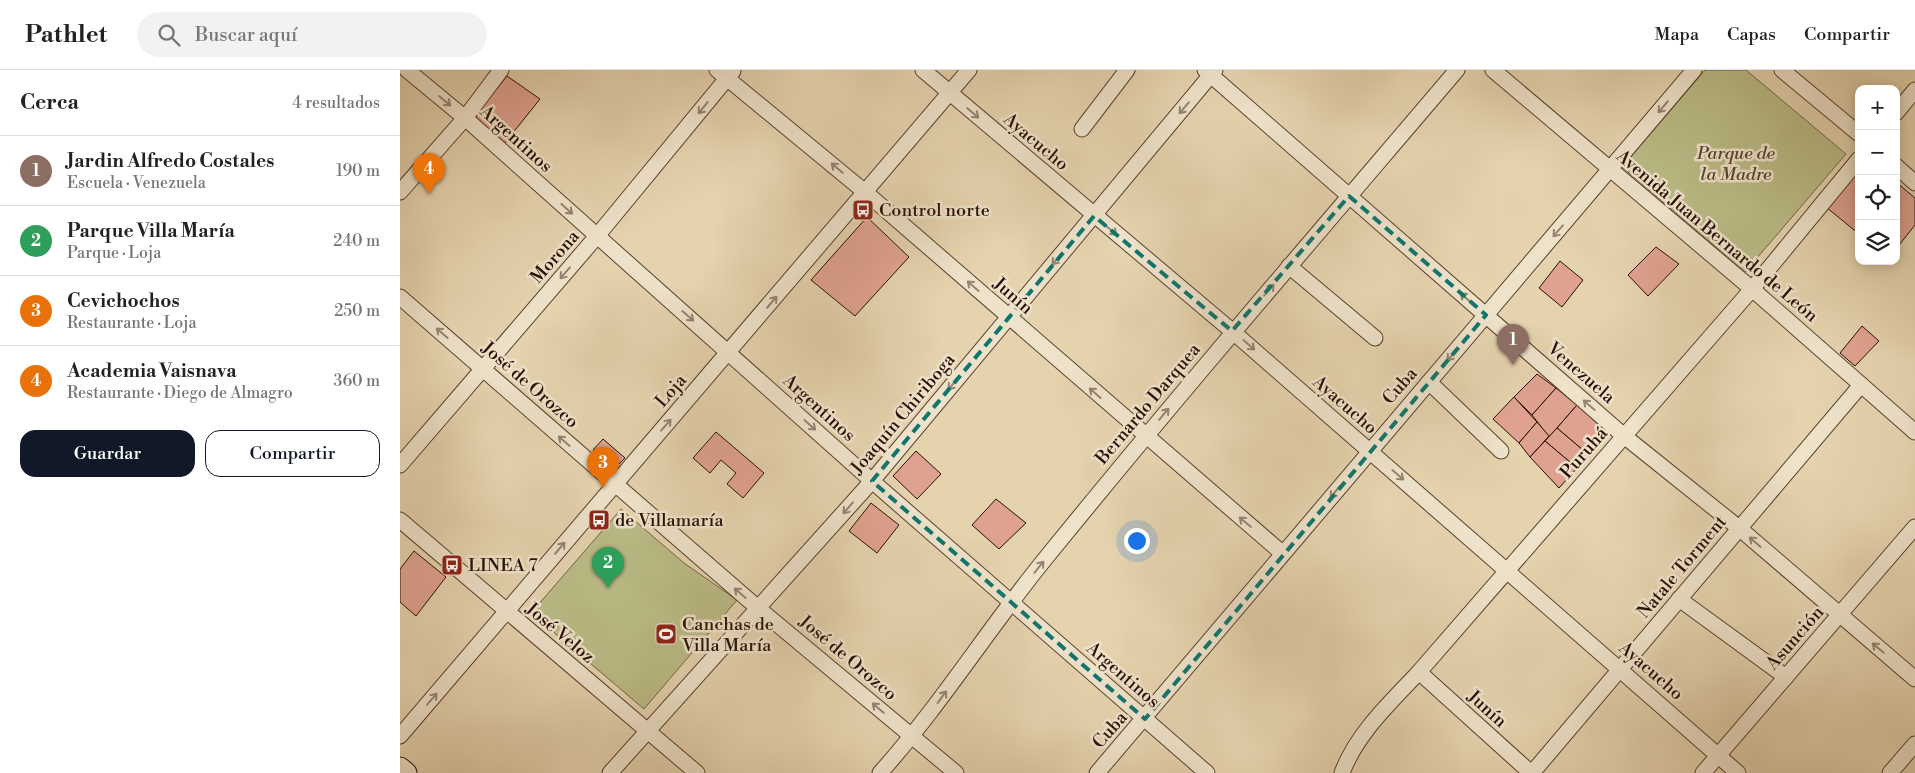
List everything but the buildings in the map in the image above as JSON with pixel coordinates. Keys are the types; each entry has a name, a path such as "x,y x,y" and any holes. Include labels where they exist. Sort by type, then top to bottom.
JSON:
{"main road":[{"path":"400,768 406,773"}],"street":[{"name":"Argentinos","path":"407,70 465,118 872,481 1207,773"},
{"path":"400,192 465,118 501,70"},
{"name":"Ayacucho","path":"923,70 1232,331 1508,570 1738,773"},
{"name":"Loja","path":"400,736 969,70"},
{"path":"1082,129 1127,70"},
{"name":"Bernardo Darquea","path":"880,773 913,736 1010,602 1145,436 1232,331 1457,70"},
{"name":"Avenida Juan Bernardo de León","path":"1494,70 1752,289 1915,432"},
{"name":"Cuba","path":"1097,773 1145,719 1282,554 1694,70"},
{"path":"1782,70 1855,131"},
{"name":"Venezuela","path":"1210,72 1624,436 1739,528 1915,679"},
{"name":"Joaquín Chiriboga","path":"610,773 646,730 759,609 872,481 1094,216 1210,72"},
{"name":"Junín","path":"726,73 1282,554"},
{"name":"Morona","path":"400,465 597,236 726,73"},
{"path":"1900,108 1915,90"},
{"name":"Puruhá","path":"1342,773 1348,757 1366,730 1419,672 1752,289 1855,164"},
{"path":"1900,170 1915,183"},
{"path":"1289,266 1374,338"},
{"name":"José de Orozco","path":"400,297 759,609 956,773"},
{"path":"1429,382 1501,451"},
{"name":"Natale Torment","path":"1532,773 1861,385"},
{"name":"José Veloz","path":"400,520 697,773"},
{"name":"Asunción","path":"1703,773 1915,527"},
{"path":"1679,599 1786,677"},
{"name":"Junín","path":"1419,672 1532,773"},
{"path":"1890,773 1915,744"}],"highlighted area":[{"path":"1349,196 1486,315 1145,719 872,481 1094,216 1232,331"}],"green space":[{"name":"Parque de la Madre","path":"1705,70 1746,70 1846,154 1745,272 1622,167"},
{"path":"621,509 684,563 737,600 644,709 531,613"}],"place":[{"name":"Academia Vaisnava","path":"429,194"},
{"name":"Control norte","path":"863,210"},
{"name":"Jardin Alfredo Costales","path":"1513,365"},
{"name":"Cevichochos","path":"603,488"},
{"name":"de Villamaría","path":"599,520"},
{"name":"LINEA 7","path":"452,565"},
{"name":"Parque Villa María","path":"608,588"},
{"name":"Canchas de Villa María","path":"666,634"}]}
